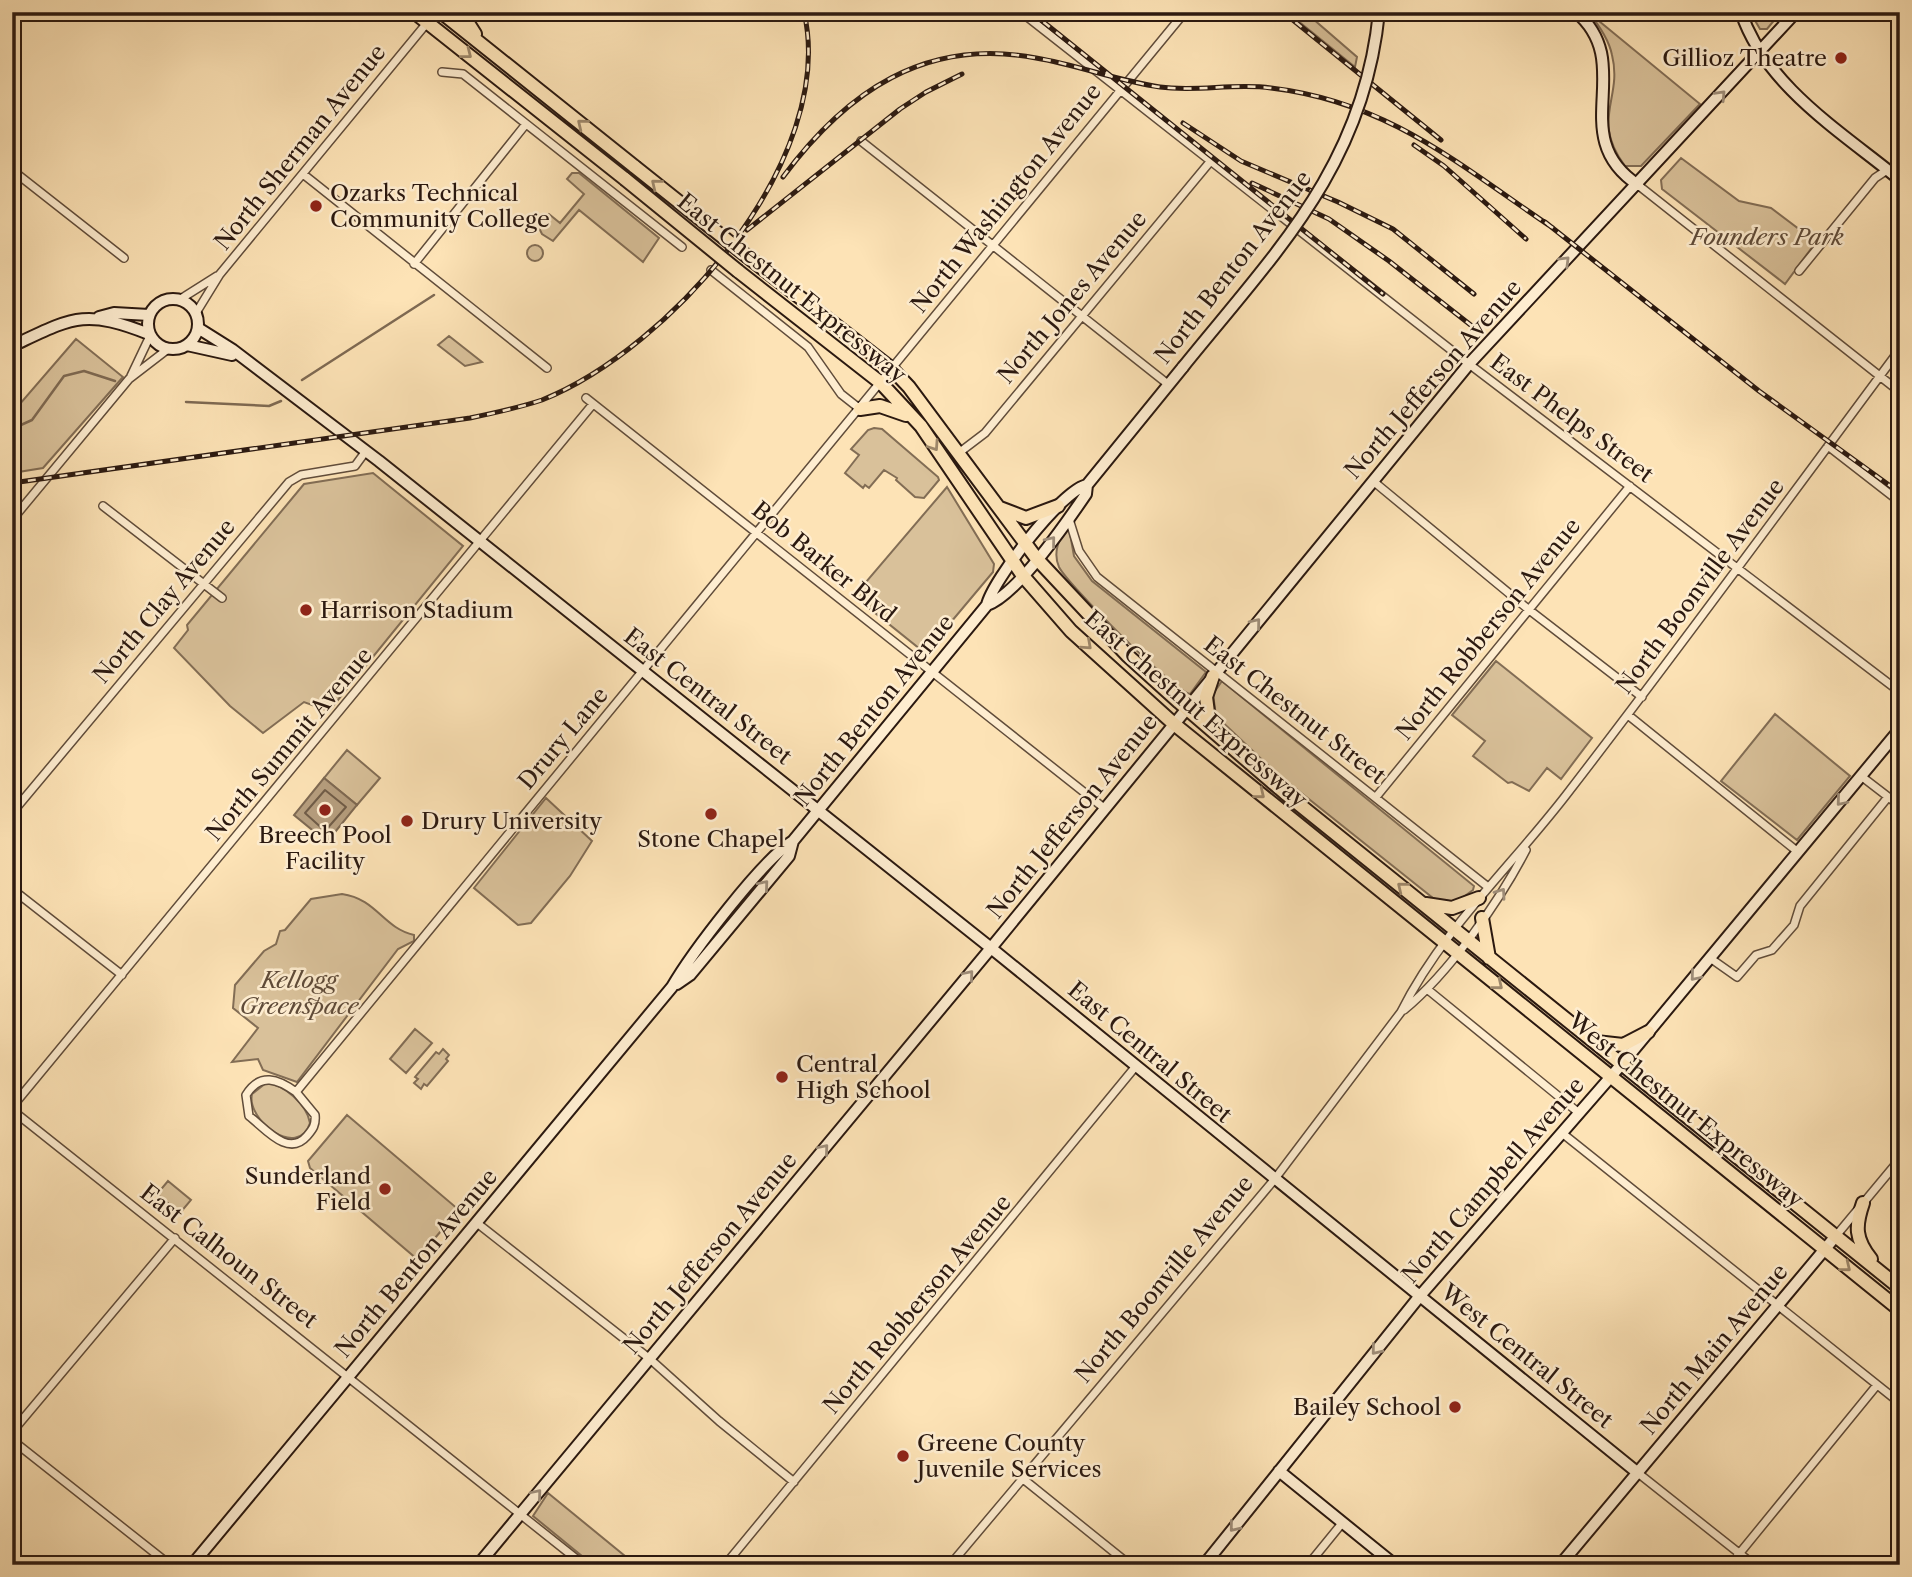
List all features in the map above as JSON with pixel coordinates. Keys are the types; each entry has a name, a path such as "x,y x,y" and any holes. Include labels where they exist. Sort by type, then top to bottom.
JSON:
{"main road":[{"name":"East Chestnut Expressway","path":"414,12 432,17 625,179 881,383 921,426 1023,576 1071,631 1174,724 1445,943"},
{"name":"East Chestnut Expressway","path":"442,12 892,369 960,452 1026,546 1127,655 1186,708 1455,930"},
{"path":"461,12 481,44"},
{"name":"North Benton Avenue","path":"987,605 998,602 1037,559 1086,494 1087,485 1301,222 1332,172 1368,82 1380,12"},
{"path":"1576,12 1595,33 1605,59 1600,120 1604,146 1616,167 1638,185"},
{"path":"1741,12 1762,52 1789,89 1900,180"},
{"name":"North Jefferson Avenue","path":"478,1565 991,948 1469,365 1762,52 1796,12"},
{"path":"1891,12 1900,20"},
{"path":"96,317 149,335 158,345 168,349 187,345 198,328 196,313 180,300 160,302 149,314 149,335"},
{"path":"12,346 63,321 114,313 149,314"},
{"name":"East Central Street","path":"198,328 366,451 481,542 991,948 1273,1180"},
{"name":"East Central Street","path":"187,345 242,358"},
{"path":"860,409 880,407 902,412 921,426"},
{"name":"North Benton Avenue","path":"192,1565 672,987 683,968 763,869 781,849 793,841 987,605 990,592 1058,506 1079,486 1087,485"},
{"path":"995,505 1007,513 1026,518 1058,506"},
{"path":"1210,728 1206,697 1215,673"},
{"name":"North Campbell Avenue","path":"1203,1565 1419,1297 1611,1077 1900,729"},
{"path":"1420,902 1439,908 1452,908 1479,898"},
{"path":"1482,918 1489,958"},
{"name":"West Chestnut Expressway","path":"1455,930 1900,1288"},
{"name":"West Chestnut Expressway","path":"1445,943 1900,1310"},
{"path":"1590,1040 1616,1046 1630,1043 1648,1032"},
{"name":"West Central Street","path":"1273,1180 1638,1473"},
{"path":"1863,1203 1858,1219 1858,1239 1887,1278"},
{"name":"North Main Avenue","path":"1560,1565 1835,1237"},
{"path":"1279,1471 1395,1565"}],"street":[{"name":"East Phelps Street","path":"1021,12 1117,91 1469,365 1900,691"},
{"name":"North Washington Avenue","path":"860,409 1117,91 1185,12"},
{"name":"North Sherman Avenue","path":"196,313 220,274 432,17"},
{"path":"442,72 463,74 682,247"},
{"path":"414,264 526,124"},
{"path":"861,141 1168,384"},
{"name":"North Jones Avenue","path":"960,452 985,433 1209,163"},
{"path":"12,170 124,258"},
{"path":"1799,271 1875,178 1887,170"},
{"path":"303,174 547,368"},
{"path":"1638,185 1900,392"},
{"path":"711,270 808,347 841,394 860,409"},
{"name":"North Sherman Avenue","path":"180,300 197,292 220,274"},
{"path":"129,379 149,335"},
{"path":"12,520 129,379 168,349"},
{"name":"North Boonville Avenue","path":"950,1565 1273,1180 1401,1012 1416,982 1445,943 1488,887 1530,844 1900,349"},
{"name":"Bob Barker Blvd","path":"586,398 1104,808"},
{"name":"North Summit Avenue","path":"12,1108 593,404"},
{"name":"Drury Lane","path":"296,1092 860,409"},
{"path":"1828,446 1900,502"},
{"name":"North Clay Avenue","path":"12,813 289,482 301,474 355,466 366,451"},
{"path":"1373,481 1528,609 1642,697"},
{"name":"North Robberson Avenue","path":"1376,797 1630,486"},
{"path":"103,506 222,598"},
{"name":"East Chestnut Street","path":"1069,519 1083,559 1097,577 1488,887"},
{"path":"1628,715 1798,852"},
{"path":"1861,776 1900,806"},
{"path":"1710,958 1737,977 1756,955 1772,950 1794,925 1800,906 1888,797"},
{"name":"North Boonville Avenue","path":"1401,1012 1427,989 1466,939 1510,880 1530,844"},
{"path":"12,889 122,975"},
{"path":"1427,989 1579,1113"},
{"name":"North Robberson Avenue","path":"725,1565 1136,1066"},
{"path":"264,1079 280,1081 296,1092 315,1115 314,1128 303,1141 297,1144 281,1142 249,1116 246,1095 256,1083 264,1079"},
{"name":"East Calhoun Street","path":"12,1108 584,1565"},
{"path":"1562,1133 1900,1403"},
{"name":"North Main Avenue","path":"1835,1237 1900,1160"},
{"path":"477,1223 650,1359 719,1421 794,1482"},
{"path":"12,1432 175,1238"},
{"path":"1730,1565 1877,1384"},
{"path":"12,1440 170,1565"},
{"name":"West Central Street","path":"1638,1473 1754,1565"},
{"path":"1022,1478 1130,1565"},
{"path":"1308,1565 1343,1522"}],"green space":[{"path":"1287,12 1305,12 1357,57 1355,67"},
{"path":"1588,12 1700,104 1641,166 1625,166 1615,150 1608,122 1614,84 1612,55 1603,32"},
{"path":"1750,12 1781,12 1767,29 1760,29"},
{"name":"Founders Park","path":"1681,158 1739,201 1771,208 1816,242 1785,284 1662,189 1661,180"},
{"path":"572,173 579,173 659,238 643,262 579,210 553,241 542,234 538,226 549,214 560,223 584,194 567,179"},
{"path":"535,245 541,247 541,259 535,261 529,259 527,253 529,247"},
{"path":"449,336 482,362 465,366 438,345"},
{"path":"76,339 123,377 43,468 12,473 12,413"},
{"path":"882,429 938,477 939,480 924,498 915,497 896,480 897,478 884,470 869,488 865,485 863,488 845,473 859,455 851,449 868,430"},
{"name":"Harrison Stadium","path":"373,473 463,546 329,711 304,702 263,733 230,706 174,648 188,630 187,625 304,484"},
{"path":"947,487 994,564 993,572 925,653 854,596"},
{"path":"1069,528 1074,556 1092,581 1206,672 1190,694 1144,657 1067,578 1057,562 1057,551 1059,540"},
{"path":"1496,661 1592,738 1561,779 1547,768 1529,791 1512,782 1508,783 1473,756 1485,741 1452,715"},
{"path":"1222,681 1474,886 1473,890 1455,903 1438,902 1275,772 1216,716 1213,694"},
{"path":"1775,714 1850,776 1797,840 1721,781"},
{"path":"347,750 380,778 357,805 324,778"},
{"path":"546,798 592,841 570,876 531,923 518,925 474,888"},
{"name":"Kellogg Greenspace","path":"342,894 372,907 395,926 414,935 414,941 398,949 297,1082 263,1070 258,1059 232,1062 258,1028 233,1008 235,985 264,951 276,944 280,931 285,930 311,899"},
{"path":"415,1029 432,1043 406,1073 390,1059"},
{"path":"443,1049 449,1055 446,1059 448,1061 427,1086 424,1084 421,1089 414,1083 418,1079 415,1077 436,1052 439,1054"},
{"path":"266,1083 287,1091 300,1103 310,1123 304,1133 295,1138 285,1137 274,1132 257,1115 252,1104 252,1094"},
{"name":"Sunderland Field","path":"347,1115 459,1210 417,1259 310,1168 308,1161"},
{"path":"168,1181 191,1200 180,1213 157,1194"},
{"path":"548,1493 636,1565 593,1565 533,1516"}],"water":[{"name":"Breech Pool Facility","path":"324,778 357,805 327,842 294,815"}],"waterway":[{"path":"302,380 434,295"},
{"path":"12,429 32,420 64,376 84,371 115,381"},
{"path":"186,402 269,406 281,401"}],"railway":[{"path":"12,483 470,418 542,400 591,375 642,339 690,294 734,242 770,186 795,127 808,69 804,12"},
{"path":"1031,12 1383,294"},
{"path":"1283,12 1441,140"},
{"path":"783,177 807,147 834,120 861,96 892,78 924,64 959,56 996,54 1052,61 1160,87 1271,88 1313,95 1352,107 1421,140 1553,228"},
{"path":"747,230 900,109 962,74"},
{"path":"1183,123 1241,161 1338,202 1393,229 1474,294"},
{"path":"1414,145 1444,166 1526,239"},
{"path":"1252,183 1329,219 1389,261 1477,330"},
{"path":"1545,222 1759,391 1900,493"}],"place":[{"name":"Gillioz Theatre","path":"1841,58"},
{"name":"Ozarks Technical Community College","path":"316,206"},
{"name":"Harrison Stadium","path":"306,610"},
{"name":"Breech Pool Facility","path":"325,810"},
{"name":"Stone Chapel","path":"711,814"},
{"name":"Drury University","path":"407,821"},
{"name":"Central High School","path":"782,1077"},
{"name":"Sunderland Field","path":"385,1189"},
{"name":"Bailey School","path":"1455,1407"},
{"name":"Greene County Juvenile Services","path":"903,1456"}]}
